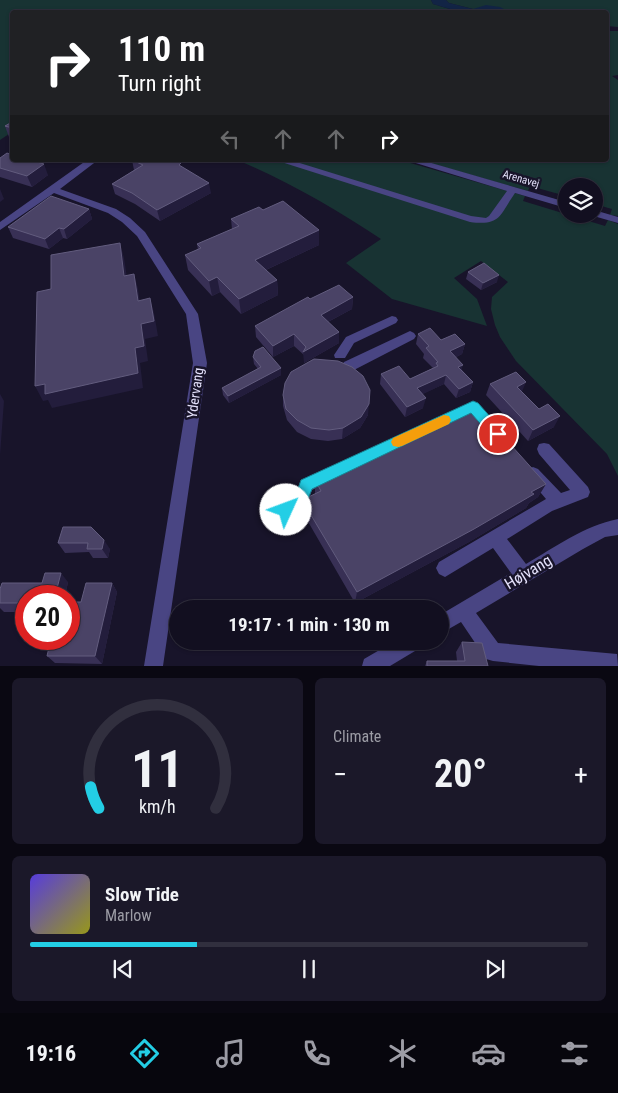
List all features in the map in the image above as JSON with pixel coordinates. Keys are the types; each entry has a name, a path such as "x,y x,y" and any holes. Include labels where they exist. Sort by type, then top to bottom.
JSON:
{"street":[{"path":"0,226 90,162"},
{"path":"286,162 470,220 487,221 494,218 512,190"},
{"name":"Arenavej","path":"418,162 558,203"},
{"name":"Ydervang","path":"52,189 112,211 126,220 141,234 153,250 192,314 200,363 153,666"},
{"path":"603,216 618,220"},
{"path":"340,355 350,340 392,320"},
{"path":"349,366 410,336"},
{"path":"445,568 548,505 582,492 544,449"},
{"path":"526,465 559,502"},
{"path":"272,517 299,504 306,485 342,468"},
{"name":"Højvang","path":"449,619 576,542 603,530 618,527"},
{"path":"495,538 524,575"},
{"path":"464,610 493,652 617,663 618,665"},
{"path":"372,666 398,650"}],"green space":[{"path":"0,0 431,0 433,4 453,10 10,10 10,133 0,140"},
{"path":"446,0 618,0 618,27 609,26 609,10 473,9 449,3"},
{"path":"609,31 618,31 618,75 612,76 618,80 618,216 610,215 612,209 603,206 603,178 558,178 558,194 530,186 528,191 426,162 609,162"},
{"path":"241,162 407,162 525,196 523,201 558,212 558,223 595,223 605,226 608,220 618,224 618,476 607,454 516,361 500,337 491,309 492,297 508,282 481,261 454,278 477,299 487,326 392,299 346,263 381,239 311,196"}],"water":[{"path":"431,0 446,0 449,3 473,9 486,5 506,10 453,10 433,4"}],"building":[{"path":"7,153 10,154 10,162 37,162 44,164 27,176 0,168 0,158"},
{"path":"136,162 178,162 181,163 179,165 209,183 157,210 132,193 112,184 143,165"},
{"path":"51,196 89,209 64,229 59,228 45,239 8,227"},
{"path":"283,201 319,230 255,260 277,280 239,299 217,277 209,281 185,255 201,248 197,244 239,226 231,219 259,207 263,210"},
{"path":"120,243 124,276 134,274 138,301 150,298 154,321 141,324 144,346 135,348 138,373 45,394 45,384 35,386 37,292 51,289 51,255"},
{"path":"484,263 499,275 483,283 468,272"},
{"path":"339,285 353,297 321,315 339,332 303,352 306,347 294,334 273,346 255,326 308,297 310,299"},
{"path":"430,328 441,340 455,334 465,344 450,351 463,365 458,367 473,382 459,389 446,375 417,388 426,398 407,407 381,374 399,366 410,379 438,366 436,363 438,362 426,348 429,346 418,334"},
{"path":"263,347 281,368 228,396 222,388 261,367 253,357 255,351"},
{"path":"314,359 338,361 352,367 363,376 370,390 369,404 361,417 343,428 329,430 311,428 297,420 286,409 283,395 285,383 291,372"},
{"path":"516,372 526,382 517,387 539,409 548,404 560,416 533,430 490,384"},
{"path":"474,404 546,484 531,492 534,494 474,529 357,592 302,500 321,491 315,480"},
{"path":"63,527 91,527 104,540 102,549 87,549 88,543 58,543"},
{"path":"45,573 61,573 58,585 15,585 15,603 0,603 2,583 42,583"},
{"path":"86,583 112,583 95,656 47,656 48,650 80,650 81,602"},
{"path":"462,642 482,643 488,666 427,666 427,661 465,661"}],"slow traffic":[{"path":"398,442 444,420"}],"route":[{"path":"286,510 299,504 306,485 473,406 498,434"}]}
